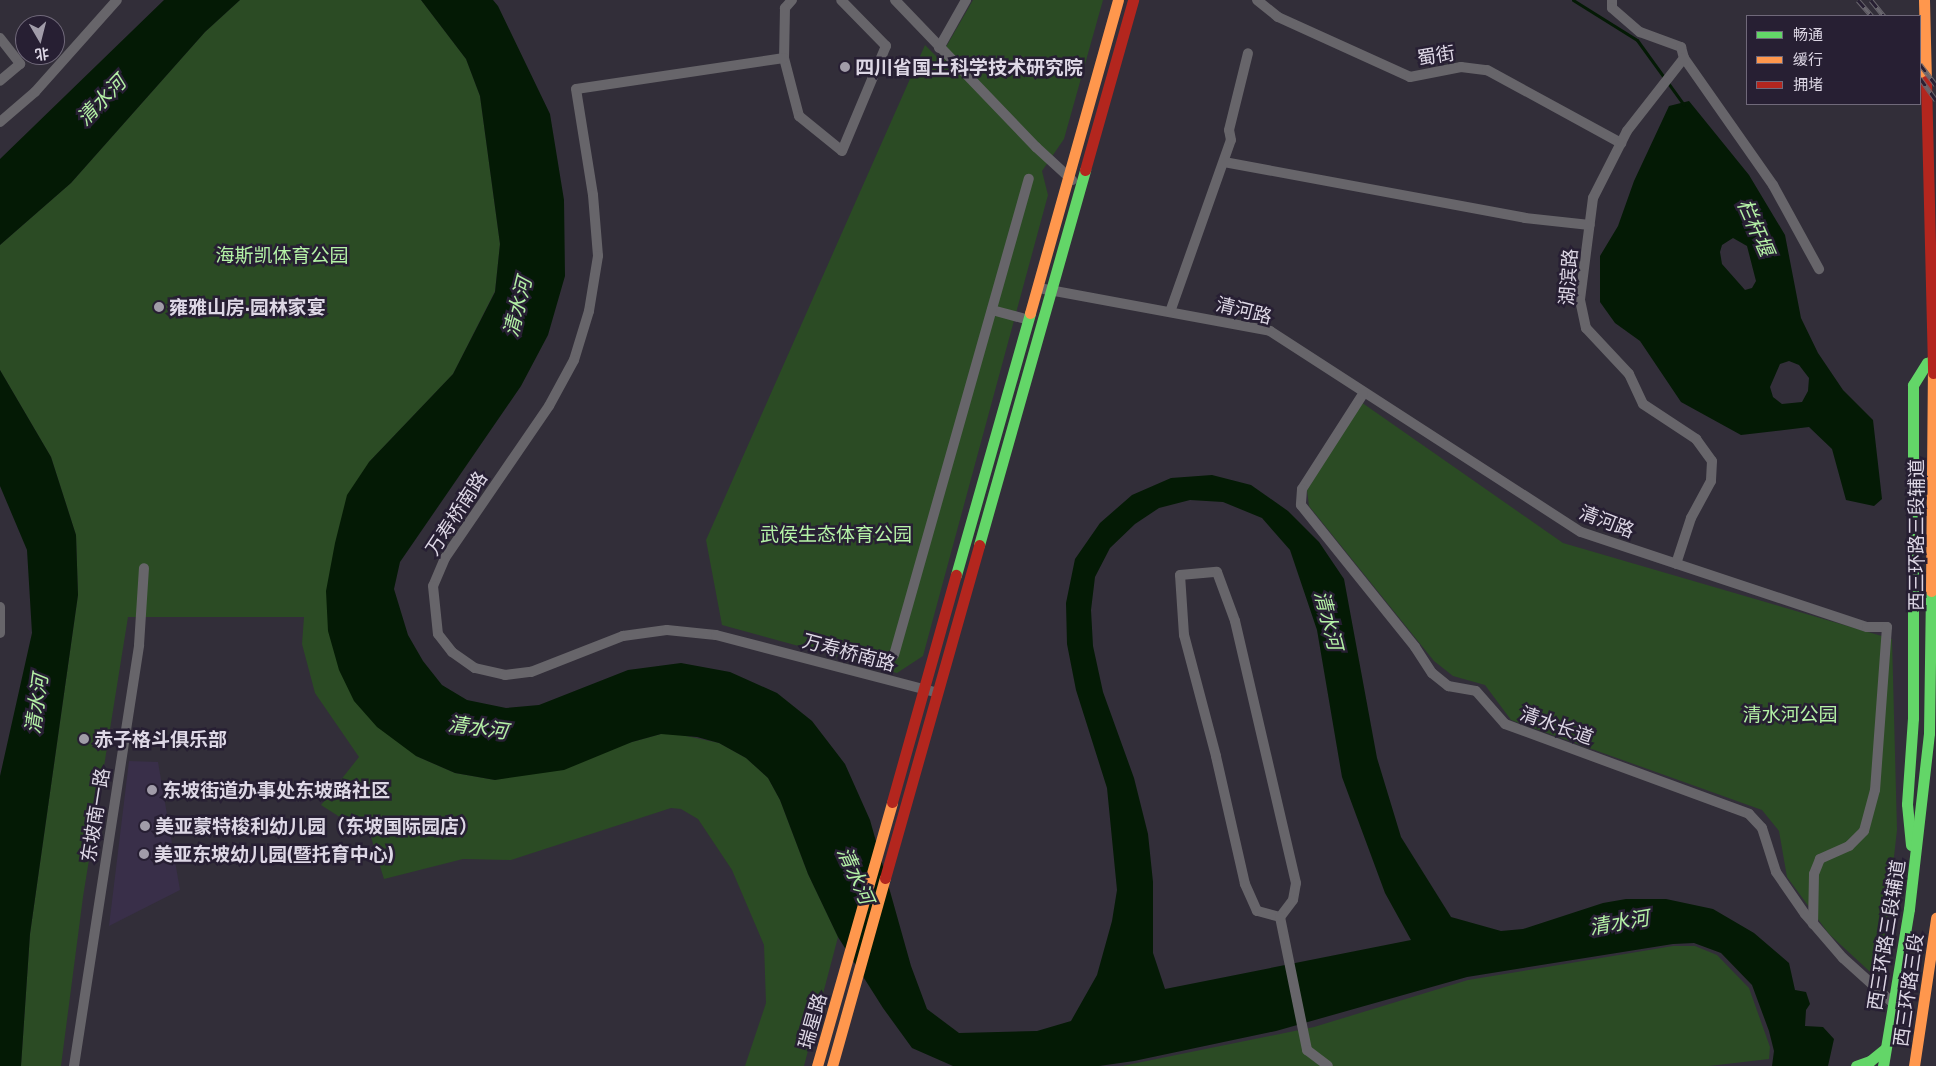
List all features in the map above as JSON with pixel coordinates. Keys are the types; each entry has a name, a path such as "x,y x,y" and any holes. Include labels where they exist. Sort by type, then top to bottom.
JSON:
{"main road":[{"name":"瑞星路","path":"817,1066 1118,0"},
{"name":"瑞星路","path":"832,1066 936,692 1133,0"},
{"name":"西三环路三段辅道","path":"1882,1066 1894,1004 1914,869 1929,733 1934,599 1934,411 1924,0"},
{"path":"1914,869 1907,804 1913,718 1913,385 1927,363 1936,359"},
{"name":"西三环路三段","path":"1914,1066 1936,918"},
{"path":"1856,1066 1870,1061 1885,1049"}],"street":[{"path":"0,122 35,92 117,0"},
{"path":"792,0 785,8 784,58 799,116 842,151 886,46 842,0"},
{"path":"895,0 939,48 1068,178 1080,184"},
{"path":"939,48 966,0"},
{"name":"蜀街","path":"1257,0 1278,17 1410,76 1461,67 1487,70 1621,143"},
{"path":"1612,0 1612,8 1640,32 1681,48 1684,58 1773,185 1818,269"},
{"path":"0,38 20,64 0,81"},
{"path":"1170,312 1224,162 1248,53"},
{"name":"万寿桥南路","path":"784,58 576,89 593,195 598,256 589,311 574,360 549,406 445,558 433,586 438,634 452,652 476,668 505,675 530,672 622,636 667,630 716,635 936,692"},
{"name":"湖滨路","path":"1676,564 1692,518 1710,481 1712,461 1696,439 1643,404 1629,374 1586,328 1580,300 1593,198 1621,143 1684,58"},
{"path":"1224,162 1525,218 1590,225"},
{"path":"894,655 1029,179"},
{"name":"清河路","path":"1038,287 1050,291 1270,332 1363,394 1580,532 1866,627 1887,626 1875,790 1864,831 1849,846 1820,859 1814,874 1814,924"},
{"path":"992,310 1029,320"},
{"name":"清水长道","path":"1363,394 1302,489 1301,505 1415,647 1432,673 1448,686 1476,691 1505,724 1749,814 1762,828 1776,872 1814,924 1844,958 1894,1004"},
{"name":"东坡南一路","path":"74,1066 138,645 144,568"},
{"path":"1280,917 1257,910 1245,884 1216,756 1184,635 1180,575 1217,572 1235,621 1296,883 1293,900 1280,917 1307,1050 1328,1066"},
{"path":"0,607 0,633"}],"shaded area":[{"name":"美亚蒙特梭利幼儿园（东坡国际园店）","path":"129,761 158,762 180,890 109,926"}],"green space":[{"name":"海斯凯体育公园","path":"240,0 421,0 466,59 480,96 500,244 495,291 453,374 369,462 416,756 455,773 495,780 661,734 677,734 719,743 746,758 768,778 780,800 808,874 838,937 804,1066 745,1066 766,1003 764,945 732,870 698,819 681,809 671,808 511,860 463,859 384,879 371,837 321,805 359,757 315,693 302,644 304,617 128,617 83,897 61,1066 21,1066 30,934 78,595 76,535 51,457 0,370 0,245 71,183 205,32"},
{"name":"武侯生态体育公园","path":"973,0 1103,0 1064,139 1042,171 1048,195 923,656 897,673 722,625 706,540 925,45 939,59"},
{"name":"清水河公园","path":"1361,402 1563,543 1892,639 1897,830 1880,981 1829,934 1787,877 1779,831 1762,810 1511,720 1485,685 1453,676 1434,661 1309,506 1307,490"},
{"path":"1673,946 1695,946 1717,955 1749,988 1770,1047 1769,1059 1709,1066 1122,1066 1314,1027 1468,980"}],"water":[{"name":"清水河","path":"164,0 240,0 205,32 71,183 0,245 0,159"},
{"name":"清水河","path":"421,0 493,0 498,6 550,114 564,200 565,276 548,335 521,386 400,562 394,589 408,635 423,661 442,685 467,700 506,708 539,705 628,670 681,663 730,672 777,693 812,721 845,764 870,820 911,966 927,1009 959,1033 1037,1031 1071,1021 1097,975 1112,921 1117,890 1107,788 1076,690 1067,644 1066,603 1075,559 1100,523 1132,495 1171,478 1212,475 1251,485 1288,511 1319,542 1344,579 1377,758 1401,837 1451,917 1501,931 1523,929 1603,903 1626,899 1666,899 1713,909 1754,933 1789,963 1795,990 1806,992 1810,1004 1806,1010 1805,1026 1823,1027 1834,1039 1828,1066 1772,1066 1774,1051 1769,1031 1752,985 1721,953 1694,943 1673,944 1467,977 1276,1031 1134,1061 1099,1066 953,1066 912,1048 883,1008 838,937 808,874 780,800 768,778 746,758 719,743 697,737 661,734 632,742 564,770 495,780 455,773 416,756 377,727 354,701 339,670 328,631 326,591 347,495 369,462 453,374 495,292 500,244 480,96 466,59","holes":["1190,500 1223,502 1262,518 1290,550 1317,630 1342,777 1385,893 1411,940 1165,989 1153,953 1153,882 1148,834 1134,778 1103,692 1093,646 1091,610 1095,577 1110,548 1135,524 1159,508"]},
{"path":"1689,101 1749,175 1785,235 1801,318 1818,353 1843,390 1873,420 1882,499 1874,506 1846,500 1832,449 1809,427 1741,435 1681,402 1640,341 1615,323 1600,302 1600,256 1618,226 1634,181 1669,106","holes":["1733,238 1747,246 1756,281 1752,288 1745,290 1722,264 1720,252 1722,245","1789,361 1799,365 1809,378 1808,391 1802,402 1782,404 1773,397 1770,387 1780,364"]},
{"name":"清水河","path":"0,370 51,457 76,535 78,595 30,934 21,1066 0,1066 0,776 32,633 27,550 0,486"}],"waterway":[{"name":"栏杆堰","path":"1573,0 1637,40 1684,105"}],"railway":[{"path":"1858,0 1871,15"},
{"path":"1871,0 1883,15"},
{"path":"1921,65 1936,85"},
{"path":"1921,79 1936,100"}],"traffic: fast":[{"path":"979,545 1085,170"},
{"path":"956,575 1030,313"},
{"path":"1911,845 1907,804 1913,718 1913,385 1927,363 1936,359"},
{"path":"1883,1066 1909,909 1929,733 1931,591"},
{"path":"1856,1066 1870,1061 1885,1049"}],"traffic: slow":[{"path":"1030,313 1118,0"},
{"path":"1924,0 1926,81"},
{"path":"1931,591 1933,373"},
{"path":"817,1066 892,802"},
{"path":"832,1066 885,878"},
{"path":"1914,1066 1936,918"}],"traffic: jam":[{"path":"1085,170 1133,0"},
{"path":"1926,81 1933,373"},
{"path":"885,878 979,545"},
{"path":"892,802 956,575"}],"place":[{"name":"四川省国土科学技术研究院","path":"845,67"},
{"name":"雍雅山房·园林家宴","path":"159,307"},
{"name":"赤子格斗俱乐部","path":"84,739"},
{"name":"东坡街道办事处东坡路社区","path":"152,790"},
{"name":"美亚蒙特梭利幼儿园（东坡国际园店）","path":"145,826"},
{"name":"美亚东坡幼儿园(暨托育中心)","path":"144,854"}]}
